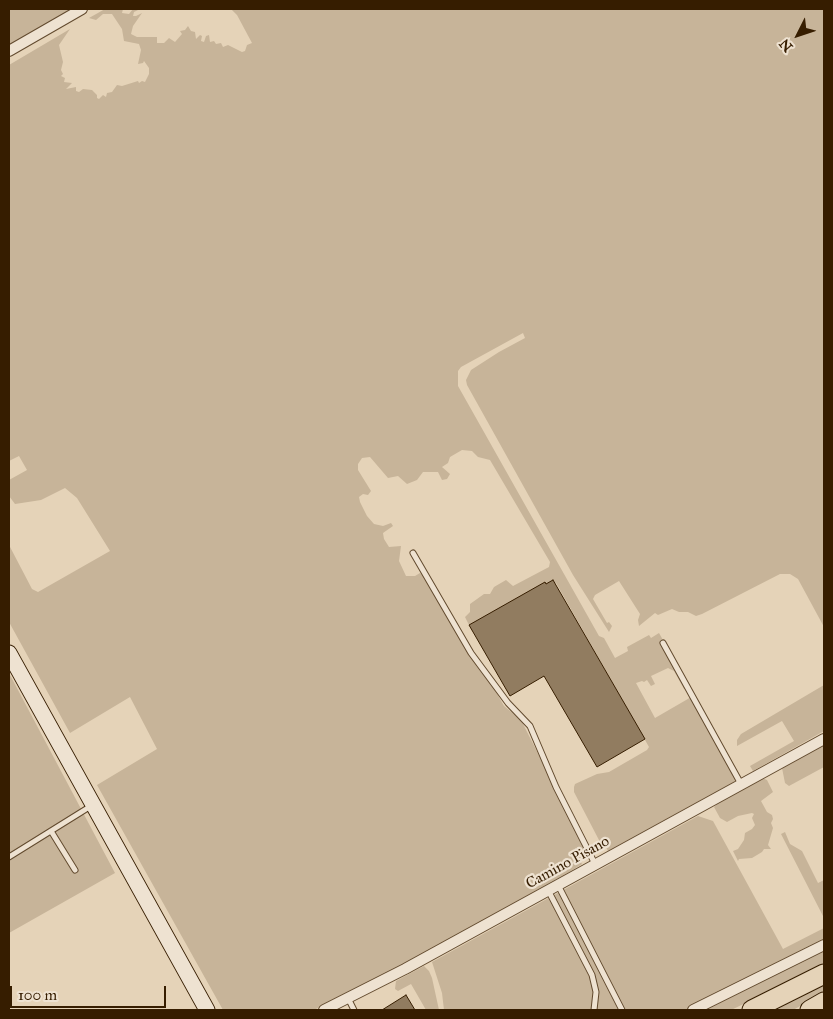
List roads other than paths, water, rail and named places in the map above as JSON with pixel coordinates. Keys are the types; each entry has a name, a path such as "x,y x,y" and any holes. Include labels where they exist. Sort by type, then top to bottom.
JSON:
{"highway":[{"path":"752,1010 824,974"},
{"path":"810,1010 824,1002"}],"street":[{"path":"9,51 82,9"},
{"path":"9,653 206,1010"},
{"name":"Camino Pisano","path":"324,1010 595,865 824,738"},
{"path":"693,1010 824,945"}],"lane":[{"path":"413,553 471,653 508,703 530,726 556,787 595,865"},
{"path":"663,643 741,785"},
{"path":"9,857 93,805"},
{"path":"51,831 75,870"},
{"path":"558,885 622,1010"},
{"path":"548,890 592,975 596,992 594,1010"},
{"path":"348,998 354,1010"}]}
